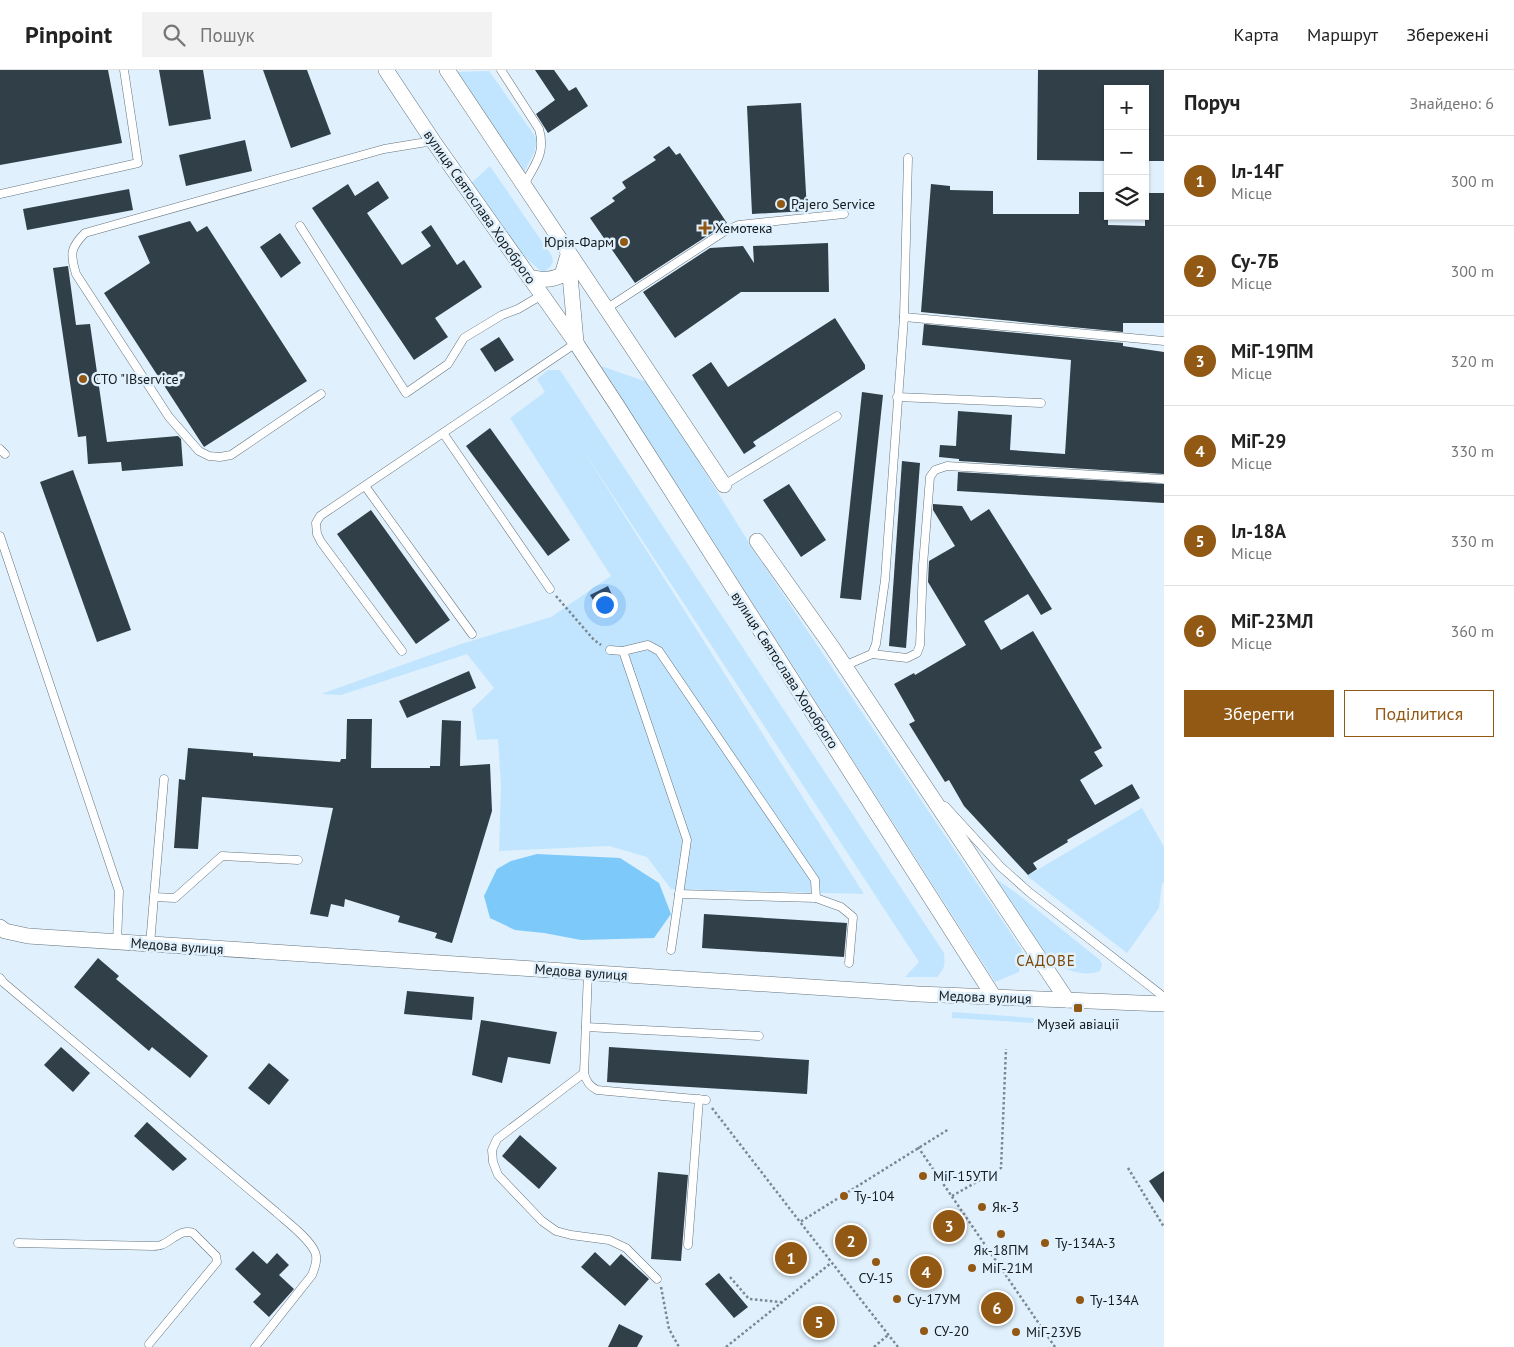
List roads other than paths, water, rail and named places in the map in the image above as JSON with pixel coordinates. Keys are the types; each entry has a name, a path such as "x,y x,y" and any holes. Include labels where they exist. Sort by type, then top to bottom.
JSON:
{"street":[{"name":"вулиця Святослава Хороброго","path":"386,70 433,141 576,343 994,997"},
{"name":"вулиця Святослава Хороброго","path":"447,70 724,485"},
{"name":"вулиця Святослава Хороброго","path":"568,249 576,343"},
{"path":"529,277 544,280 554,279 562,275 567,263 568,249"},
{"path":"757,541 844,666 1067,1000"},
{"name":"Медова вулиця","path":"2,932 28,936 918,994 1164,1004"}],"lane":[{"path":"0,194 138,163 124,70"},
{"path":"501,70 539,129 542,140 541,152 524,185"},
{"path":"321,394 231,455 220,457 208,456 199,451 169,417 76,274 71,258 74,244 85,233 384,149 433,141"},
{"path":"872,654 876,644 885,580 904,317 908,158"},
{"path":"606,309 725,231 739,225 844,214"},
{"path":"300,226 406,393 448,364 464,338 502,315 518,309 542,295"},
{"path":"904,317 1164,342"},
{"path":"402,651 321,542 317,534 316,523 320,516 576,343"},
{"path":"897,397 1041,403"},
{"path":"724,485 838,416"},
{"path":"443,433 550,589"},
{"path":"844,666 872,654 906,658 917,653 920,645 923,565 930,477 935,470 947,466 1162,479"},
{"path":"365,486 472,634"},
{"path":"0,536 119,891 117,942"},
{"path":"610,650 623,651 648,645 660,651 815,880 816,898"},
{"path":"623,651 687,840 671,950"},
{"path":"150,944 164,779"},
{"path":"925,788 956,817 1001,867 1029,892 1164,996"},
{"path":"154,897 175,898 222,856 298,860"},
{"path":"679,894 816,898 842,907 853,917 849,963"},
{"path":"588,973 584,1073 590,1087 597,1090 702,1100 688,1245"},
{"path":"0,978 310,1243 316,1253 316,1264 312,1275 255,1347"},
{"path":"586,1026 760,1036"},
{"path":"584,1073 497,1139 492,1150 493,1162 498,1175 542,1221 556,1230 571,1235 609,1240 626,1248 657,1279"},
{"path":"18,1243 153,1246 161,1245 182,1232 192,1233 216,1256 217,1262 149,1344"}],"water":[{"path":"537,854 620,858 659,883 671,914 654,938 581,940 515,930 490,918 484,896 497,869 511,861"}],"place":[{"name":"Pajero Service","path":"781,204"},
{"name":"Хемотека","path":"705,228"},
{"name":"Юрія-Фарм","path":"624,242"},
{"name":"СТО \"IBservice\"","path":"83,379"},
{"name":"Музей авіації","path":"1078,1008"},
{"name":"МіГ-15УТИ","path":"923,1176"},
{"name":"Ту-104","path":"844,1196"},
{"name":"Як-3","path":"982,1207"},
{"name":"МіГ-19ПМ","path":"949,1226"},
{"name":"Як-18ПМ","path":"1001,1234"},
{"name":"Су-7Б","path":"851,1241"},
{"name":"Ту-134А-3","path":"1045,1243"},
{"name":"Іл-14Г","path":"791,1258"},
{"name":"СУ-15","path":"876,1262"},
{"name":"МіГ-21М","path":"972,1268"},
{"name":"МіГ-29","path":"926,1272"},
{"name":"Су-17УМ","path":"897,1299"},
{"name":"Ту-134А","path":"1080,1300"},
{"name":"МіГ-23МЛ","path":"997,1308"},
{"name":"Іл-18А","path":"819,1322"},
{"name":"СУ-20","path":"924,1331"},
{"name":"МіГ-23УБ","path":"1016,1332"}],"district":[{"name":"САДОВЕ","path":"1046,960"}]}
